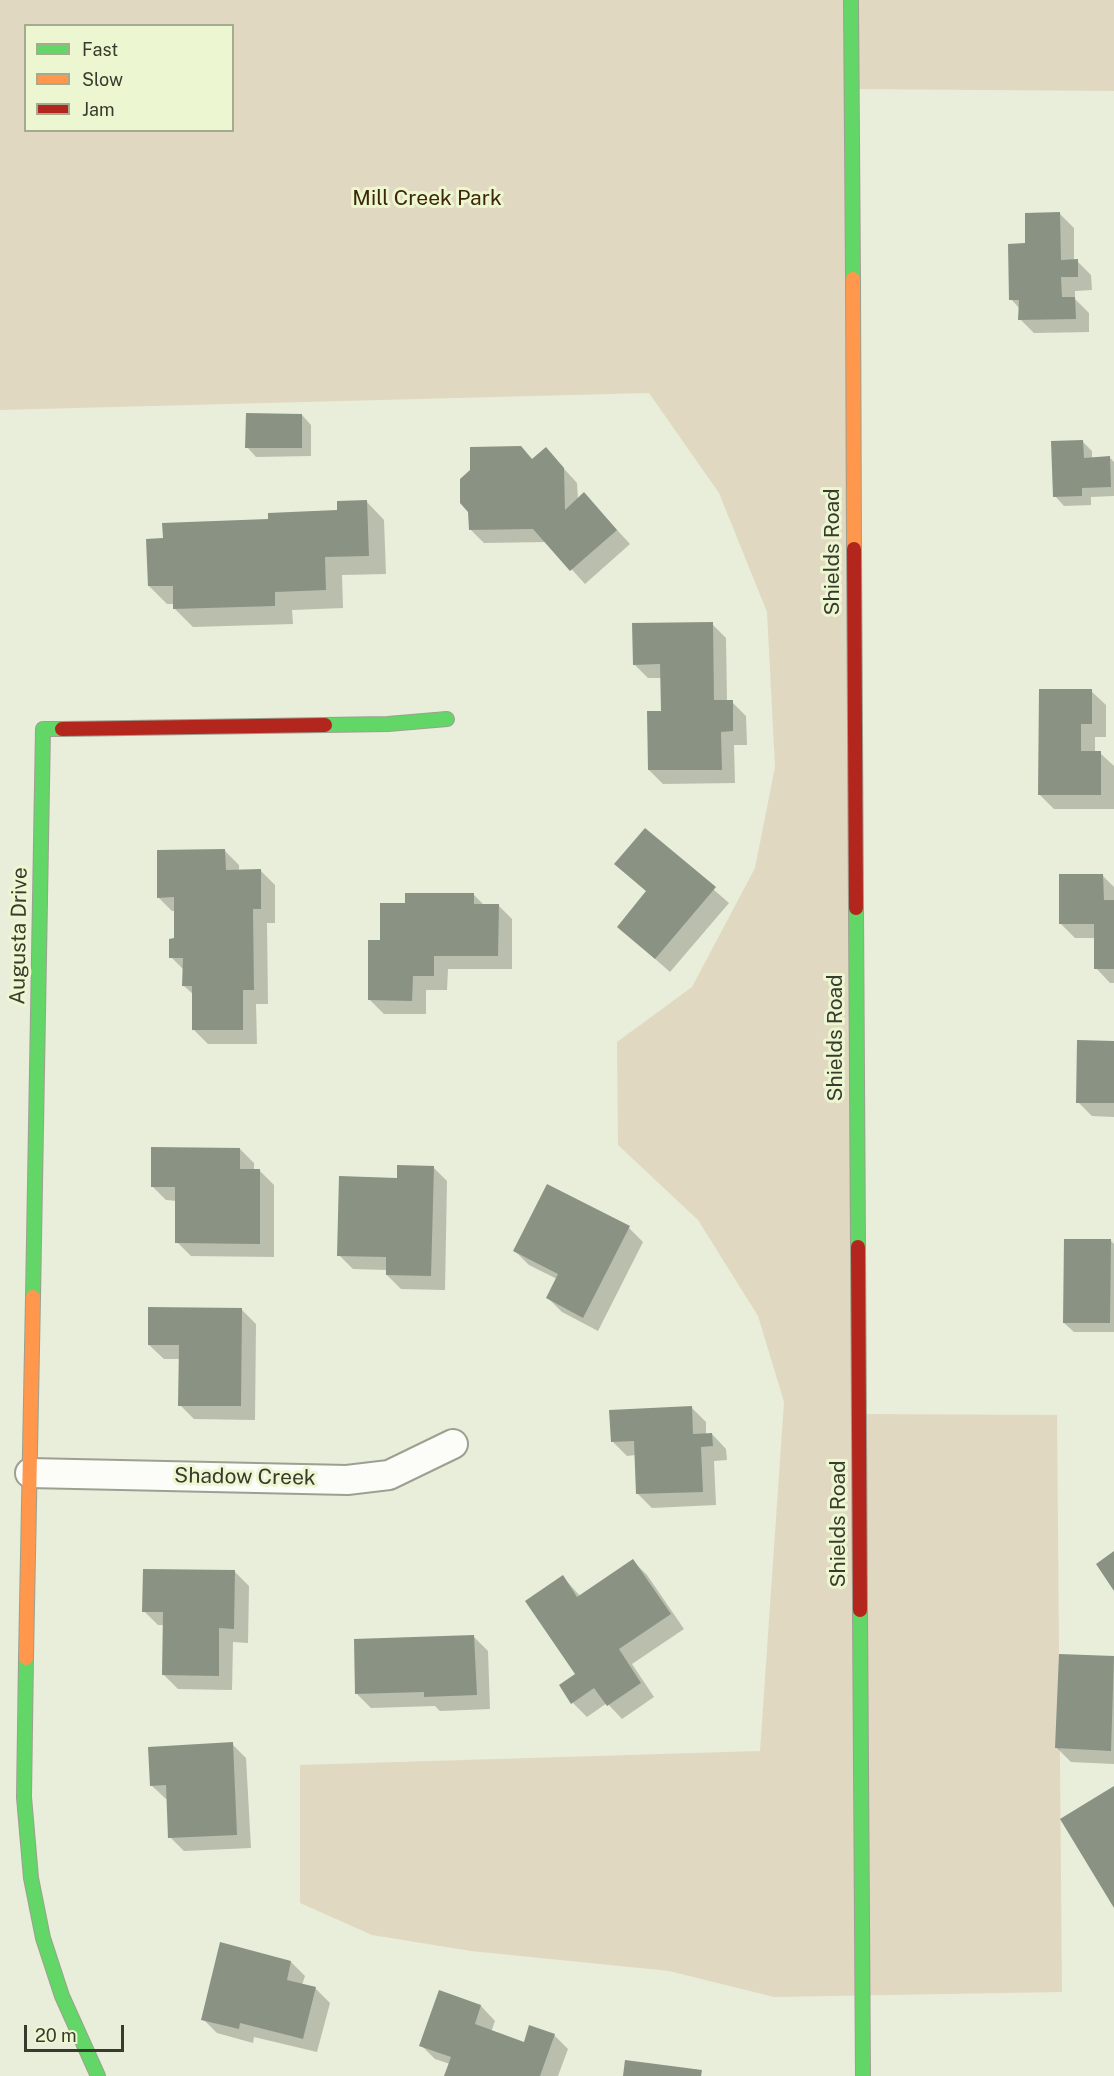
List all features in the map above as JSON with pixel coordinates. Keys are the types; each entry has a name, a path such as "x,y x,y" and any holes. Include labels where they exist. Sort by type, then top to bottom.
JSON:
{"main road":[{"name":"Shields Road","path":"851,0 863,2076"},
{"name":"Augusta Drive","path":"98,2076 62,1996 43,1938 31,1878 24,1797 43,729 388,723 447,719"}],"street":[{"name":"Shadow Creek","path":"30,1473 347,1479 389,1474 453,1444"}],"green space":[{"name":"Mill Creek Park","path":"0,0 1114,0 1114,91 851,89 860,1414 1057,1415 1062,1992 774,1997 669,1971 471,1951 372,1935 300,1903 300,1765 760,1751 784,1402 758,1316 698,1220 618,1145 617,1042 692,987 755,868 775,767 767,612 719,493 649,393 0,410"}],"building":[{"path":"1060,212 1061,260 1078,259 1078,277 1061,277 1062,297 1075,297 1076,319 1018,320 1019,300 1009,300 1008,244 1025,243 1025,213"},
{"path":"246,413 302,414 302,448 245,448"},
{"path":"1083,440 1084,458 1110,456 1111,487 1082,488 1082,496 1053,497 1051,441"},
{"path":"521,446 532,459 546,447 564,468 565,510 584,492 617,530 570,571 533,529 469,530 468,512 460,503 460,479 470,470 470,447"},
{"path":"367,500 369,556 325,557 326,590 275,592 275,606 173,609 173,586 148,586 146,539 163,538 162,523 268,519 268,513 337,510 337,501"},
{"path":"713,622 714,700 733,700 733,731 721,732 722,770 648,770 647,711 661,711 660,664 633,665 632,623"},
{"path":"1039,689 1092,689 1092,724 1081,724 1081,751 1101,751 1101,795 1038,795"},
{"path":"645,828 716,887 655,959 617,927 646,891 614,864"},
{"path":"225,849 226,870 261,869 261,909 253,909 254,990 243,990 243,1030 192,1030 192,986 182,986 183,958 169,958 169,939 174,938 174,897 157,898 157,850"},
{"path":"1059,874 1103,874 1104,900 1114,900 1114,969 1094,969 1094,924 1059,924"},
{"path":"405,893 474,893 474,904 499,904 498,956 434,956 434,976 413,976 412,1001 368,1000 368,940 380,940 380,903 405,903"},
{"path":"1077,1040 1114,1041 1114,1103 1076,1103"},
{"path":"151,1147 240,1148 240,1169 260,1169 260,1244 175,1243 175,1187 151,1187"},
{"path":"397,1165 434,1166 431,1276 386,1275 386,1257 337,1256 339,1176 397,1178"},
{"path":"547,1184 630,1226 583,1318 546,1298 558,1274 513,1251"},
{"path":"1064,1239 1111,1239 1110,1323 1063,1323"},
{"path":"148,1307 242,1308 241,1406 178,1406 179,1345 148,1345"},
{"path":"692,1406 693,1434 712,1433 713,1446 701,1447 703,1492 636,1494 634,1441 611,1442 609,1410"},
{"path":"1114,1551 1114,1591 1096,1564"},
{"path":"633,1559 671,1614 619,1649 641,1683 607,1706 594,1688 571,1704 559,1685 575,1674 525,1601 563,1575 577,1597"},
{"path":"143,1569 235,1570 234,1629 219,1628 219,1676 162,1675 163,1612 142,1612"},
{"path":"474,1635 477,1695 424,1697 424,1692 355,1694 354,1639"},
{"path":"1059,1654 1114,1656 1111,1751 1055,1748"},
{"path":"233,1742 237,1835 168,1838 166,1785 150,1786 148,1747"},
{"path":"1114,1786 1114,1908 1060,1819"},
{"path":"220,1942 291,1961 287,1980 316,1987 303,2039 240,2023 239,2029 201,2020"},
{"path":"439,1990 481,2005 475,2024 524,2042 529,2025 555,2034 540,2076 444,2076 451,2057 419,2046"},
{"path":"625,2060 702,2070 701,2076 623,2076"}],"traffic: fast":[{"path":"851,0 853,279"},
{"path":"325,725 388,724 447,719"},
{"path":"33,1297 43,729 62,729"},
{"path":"856,908 858,1247"},
{"path":"860,1610 863,2076"},
{"path":"26,1658 24,1797 31,1878 43,1938 62,1996 98,2076"}],"traffic: slow":[{"path":"853,279 854,549"},
{"path":"26,1658 33,1297"}],"traffic: jam":[{"path":"854,549 856,908"},
{"path":"62,729 325,725"},
{"path":"858,1247 860,1610"}]}
